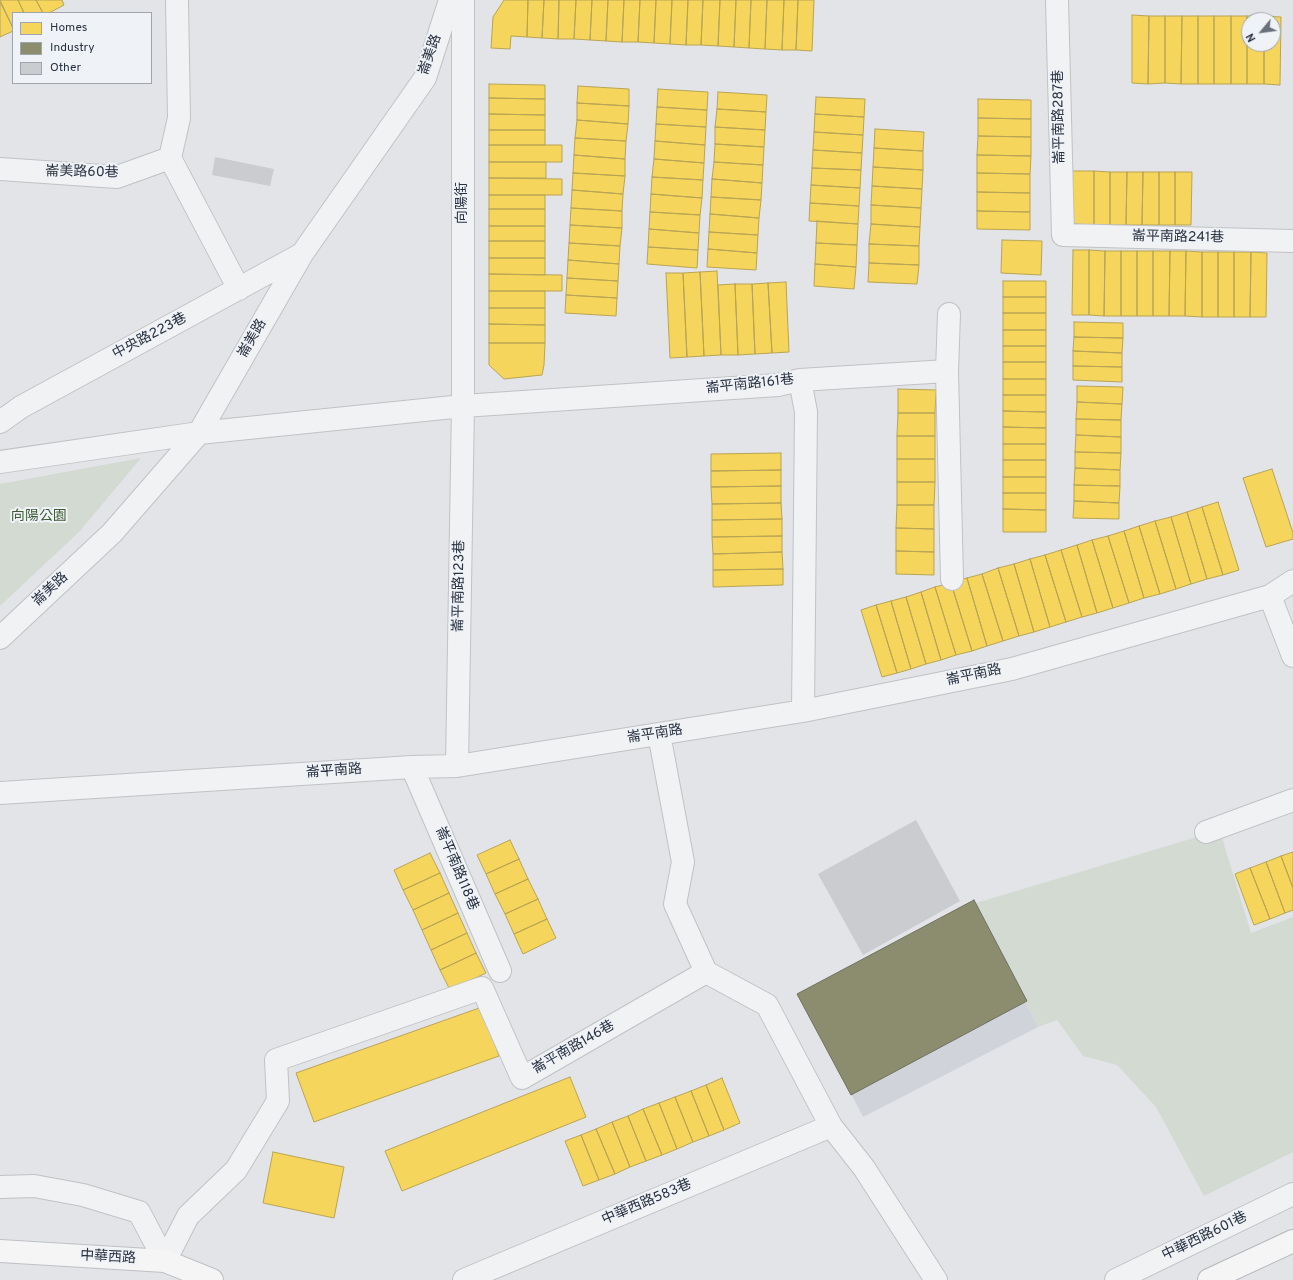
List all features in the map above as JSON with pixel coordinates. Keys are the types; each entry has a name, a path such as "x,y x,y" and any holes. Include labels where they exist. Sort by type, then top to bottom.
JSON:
{"main road":[{"path":"1209,1280 1293,1241"},
{"name":"中華西路","path":"0,1252 165,1262 212,1280"}],"street":[{"path":"176,0 179,118 170,158 239,288"},
{"name":"崙美路","path":"0,638 112,533 199,434 302,254 425,78 450,0"},
{"name":"向陽街","path":"463,0 463,406"},
{"name":"崙平南路287巷","path":"1057,0 1062,235"},
{"name":"崙美路60巷","path":"0,169 117,177 170,158"},
{"name":"崙平南路241巷","path":"1062,235 1293,241"},
{"name":"中央路223巷","path":"0,422 21,407 302,254"},
{"path":"949,314 947,372 952,579"},
{"path":"800,380 947,372"},
{"name":"崙平南路161巷","path":"0,462 199,434 463,406 778,385 800,380 806,412 802,711"},
{"name":"崙平南路123巷","path":"457,766 463,406"},
{"name":"崙平南路","path":"0,793 412,767 457,766 802,711 1012,669 1270,596 1293,581"},
{"path":"1270,596 1293,656"},
{"path":"660,734 683,862 675,904 706,972 767,1005 831,1126 864,1168 936,1280"},
{"name":"崙平南路118巷","path":"412,767 500,971"},
{"path":"1206,832 1293,800"},
{"name":"崙平南路146巷","path":"165,1262 188,1216 236,1170 278,1101 276,1060 482,988 522,1078 706,972"},
{"name":"中華西路583巷","path":"464,1280 831,1126"},
{"path":"0,1187 34,1186 83,1195 139,1212 165,1262"},
{"name":"中華西路601巷","path":"1116,1280 1293,1194"}],"shaded area":[{"path":"983,919 1038,1027 863,1117 808,1009"}],"green space":[{"name":"向陽公園","path":"141,458 80,531 0,606 0,484"},
{"path":"1219,828 1251,933 1293,917 1293,1152 1204,1196 1156,1107 1117,1065 1083,1056 1057,1020 1038,1027 976,903 1197,837"}],"building: Homes":[{"path":"0,0 18,0 24,12 12,12 12,26"},
{"path":"18,0 36,0 42,12 24,12"},
{"path":"36,0 62,0 64,5 51,12 42,12"},
{"path":"504,0 528,0 527,37 511,36 510,49 491,48 493,17"},
{"path":"528,0 544,0 542,38 527,37"},
{"path":"544,0 559,0 558,39 542,38"},
{"path":"559,0 576,0 574,39 558,39"},
{"path":"576,0 592,0 590,40 574,39"},
{"path":"592,0 608,0 606,41 590,40"},
{"path":"608,0 624,0 622,42 606,41"},
{"path":"624,0 640,0 638,42 622,42"},
{"path":"640,0 656,0 654,43 638,42"},
{"path":"656,0 672,0 670,44 654,43"},
{"path":"672,0 688,0 686,45 670,44"},
{"path":"688,0 703,0 701,45 686,45"},
{"path":"703,0 720,0 718,46 701,45"},
{"path":"720,0 736,0 734,47 718,46"},
{"path":"736,0 751,0 749,48 734,47"},
{"path":"751,0 767,0 765,49 749,48"},
{"path":"767,0 784,0 782,50 765,49"},
{"path":"784,0 798,0 796,50 782,50"},
{"path":"798,0 814,0 812,51 796,50"},
{"path":"0,2 12,26 12,31 0,37"},
{"path":"1132,15 1149,16 1148,84 1132,83"},
{"path":"1149,16 1165,16 1165,83 1148,84"},
{"path":"1165,16 1182,16 1181,84 1165,83"},
{"path":"1182,16 1198,16 1198,84 1181,84"},
{"path":"1198,16 1214,16 1214,84 1198,84"},
{"path":"1214,16 1231,16 1231,84 1214,84"},
{"path":"1231,16 1241,16 1241,52 1247,52 1247,84 1231,84"},
{"path":"1247,52 1264,52 1264,84 1247,84"},
{"path":"1264,52 1280,52 1280,85 1264,84"},
{"path":"489,84 545,85 545,99 489,98"},
{"path":"578,86 629,89 629,106 577,103"},
{"path":"658,89 708,92 707,110 657,107"},
{"path":"718,92 767,95 766,112 717,109"},
{"path":"816,97 865,99 864,117 815,114"},
{"path":"489,98 545,99 545,115 489,114"},
{"path":"978,99 1031,100 1031,119 978,118"},
{"path":"577,103 629,106 628,124 577,120"},
{"path":"657,107 707,110 706,127 656,124"},
{"path":"717,109 766,112 765,130 715,127"},
{"path":"489,114 545,115 545,130 489,130"},
{"path":"815,114 864,117 863,135 814,132"},
{"path":"978,118 1031,119 1031,137 978,136"},
{"path":"577,120 628,124 626,141 575,138"},
{"path":"656,124 706,127 705,145 655,141"},
{"path":"715,127 765,130 764,147 715,144"},
{"path":"875,129 924,132 923,151 874,148"},
{"path":"489,130 545,130 545,145 489,145"},
{"path":"814,132 863,135 862,153 813,150"},
{"path":"978,136 1031,137 1031,156 977,155"},
{"path":"575,138 626,141 625,159 574,155"},
{"path":"655,141 705,145 704,163 654,159"},
{"path":"715,144 764,147 763,165 714,162"},
{"path":"489,145 562,145 562,162 489,162"},
{"path":"874,148 923,151 923,170 873,167"},
{"path":"813,150 862,153 861,170 812,168"},
{"path":"574,155 625,159 625,176 573,173"},
{"path":"977,155 1031,156 1030,174 977,173"},
{"path":"654,159 704,163 703,180 652,177"},
{"path":"489,162 546,162 546,178 489,178"},
{"path":"714,162 763,165 762,183 712,179"},
{"path":"873,167 923,170 922,189 872,186"},
{"path":"812,168 861,170 860,188 811,185"},
{"path":"1065,171 1094,171 1094,225 1075,224 1064,210"},
{"path":"1094,171 1110,172 1110,225 1094,225"},
{"path":"1110,172 1127,172 1126,225 1110,225"},
{"path":"1127,172 1143,172 1142,225 1126,225"},
{"path":"1143,172 1159,172 1159,225 1142,225"},
{"path":"1159,172 1175,172 1175,225 1159,225"},
{"path":"1175,172 1192,172 1191,225 1175,225"},
{"path":"573,173 625,176 623,194 572,190"},
{"path":"977,173 1030,174 1030,193 977,192"},
{"path":"652,177 703,180 702,198 651,194"},
{"path":"489,178 562,179 562,195 489,195"},
{"path":"712,179 762,183 761,200 711,197"},
{"path":"811,185 860,188 859,206 810,203"},
{"path":"872,186 922,189 921,208 871,205"},
{"path":"572,190 623,194 622,211 571,208"},
{"path":"977,192 1030,193 1030,212 977,211"},
{"path":"651,194 702,198 700,215 650,212"},
{"path":"489,195 545,195 545,209 489,209"},
{"path":"711,197 761,200 759,218 710,214"},
{"path":"810,203 859,206 858,224 809,221"},
{"path":"871,205 921,208 920,227 871,224"},
{"path":"571,208 622,211 622,228 570,225"},
{"path":"489,209 545,209 545,226 489,226"},
{"path":"977,211 1030,212 1030,230 977,229"},
{"path":"650,212 700,215 699,233 649,229"},
{"path":"710,214 759,218 758,235 709,232"},
{"path":"817,221 858,224 857,245 816,243"},
{"path":"871,224 920,227 919,246 869,244"},
{"path":"570,225 622,228 620,246 569,243"},
{"path":"489,226 545,226 545,241 489,241"},
{"path":"649,229 699,233 698,250 648,247"},
{"path":"709,232 758,235 757,253 708,249"},
{"path":"1002,240 1042,241 1041,275 1001,273"},
{"path":"489,241 545,241 545,258 489,258"},
{"path":"569,243 620,246 619,264 568,260"},
{"path":"816,243 857,245 856,267 815,264"},
{"path":"869,244 919,246 919,265 869,263"},
{"path":"648,247 698,250 697,268 647,264"},
{"path":"708,249 757,253 756,270 707,267"},
{"path":"1073,250 1089,250 1089,315 1072,315"},
{"path":"1089,250 1105,251 1104,316 1089,315"},
{"path":"1105,251 1121,251 1121,316 1104,316"},
{"path":"1121,251 1137,251 1137,316 1121,316"},
{"path":"1137,251 1153,251 1153,316 1137,316"},
{"path":"1153,251 1170,251 1169,316 1153,316"},
{"path":"1170,251 1186,251 1185,316 1169,316"},
{"path":"1186,251 1202,252 1202,317 1185,316"},
{"path":"1202,252 1218,252 1218,317 1202,317"},
{"path":"1218,252 1234,252 1234,317 1218,317"},
{"path":"1234,252 1251,252 1250,317 1234,317"},
{"path":"1251,252 1267,253 1266,317 1250,317"},
{"path":"489,258 545,258 545,275 489,274"},
{"path":"568,260 619,264 618,281 567,278"},
{"path":"869,263 919,265 917,284 868,282"},
{"path":"815,264 856,267 854,289 814,286"},
{"path":"717,271 721,355 704,356 700,272"},
{"path":"700,272 704,356 687,357 683,273"},
{"path":"666,273 683,273 687,357 670,358"},
{"path":"489,274 562,275 562,291 489,291"},
{"path":"567,278 618,281 617,298 566,295"},
{"path":"1003,281 1046,281 1046,297 1003,297"},
{"path":"786,282 789,352 772,353 768,283"},
{"path":"768,283 772,353 755,354 752,284"},
{"path":"735,284 738,355 721,355 718,285"},
{"path":"735,284 752,284 755,354 738,355"},
{"path":"489,291 545,291 545,308 489,308"},
{"path":"566,295 617,298 616,316 565,313"},
{"path":"1003,297 1046,297 1046,313 1003,313"},
{"path":"489,308 545,308 545,325 489,324"},
{"path":"1003,313 1046,313 1046,330 1003,330"},
{"path":"1074,322 1123,323 1123,338 1074,337"},
{"path":"489,324 545,325 545,343 489,343"},
{"path":"1003,330 1046,330 1046,346 1003,346"},
{"path":"1074,337 1123,338 1122,353 1073,351"},
{"path":"489,343 545,343 542,375 504,379 489,365"},
{"path":"1003,346 1046,346 1046,362 1003,362"},
{"path":"1073,351 1122,353 1122,367 1073,366"},
{"path":"1003,362 1046,362 1046,379 1003,379"},
{"path":"1073,366 1122,367 1122,382 1073,380"},
{"path":"1003,379 1046,379 1046,395 1003,395"},
{"path":"1077,386 1123,387 1122,404 1077,402"},
{"path":"898,389 936,390 935,413 898,413"},
{"path":"1003,395 1046,395 1046,412 1003,411"},
{"path":"1077,402 1122,404 1121,420 1076,419"},
{"path":"1003,411 1046,412 1046,428 1003,427"},
{"path":"898,413 935,413 935,436 897,436"},
{"path":"1076,419 1121,420 1121,437 1076,435"},
{"path":"1003,427 1046,428 1046,444 1003,444"},
{"path":"1076,435 1121,437 1121,453 1075,452"},
{"path":"897,436 935,436 935,459 897,459"},
{"path":"1003,444 1046,444 1046,460 1003,460"},
{"path":"1075,452 1121,453 1120,470 1075,468"},
{"path":"781,453 781,470 711,471 711,454"},
{"path":"897,459 935,459 935,482 897,482"},
{"path":"1003,460 1046,460 1046,477 1003,477"},
{"path":"1075,468 1120,470 1120,486 1074,485"},
{"path":"1272,469 1293,533 1293,539 1266,547 1243,478"},
{"path":"781,470 781,486 711,487 711,471"},
{"path":"1003,477 1046,477 1046,493 1003,493"},
{"path":"897,482 935,482 934,505 897,505"},
{"path":"1074,485 1120,486 1119,503 1074,501"},
{"path":"781,486 781,503 712,504 711,487"},
{"path":"1003,493 1046,493 1046,510 1003,509"},
{"path":"1074,501 1119,503 1119,519 1073,518"},
{"path":"1218,502 1239,570 1223,575 1202,507"},
{"path":"781,503 782,519 712,520 712,504"},
{"path":"897,505 934,505 934,529 896,528"},
{"path":"1202,507 1223,575 1207,579 1187,512"},
{"path":"1003,509 1046,510 1046,532 1003,532"},
{"path":"1187,512 1207,579 1191,584 1171,517"},
{"path":"1171,517 1191,584 1176,589 1155,521"},
{"path":"782,519 782,536 712,537 712,520"},
{"path":"1155,521 1176,589 1160,594 1139,526"},
{"path":"1139,526 1160,594 1144,598 1124,531"},
{"path":"896,528 934,529 934,552 896,551"},
{"path":"1124,531 1144,598 1129,603 1108,536"},
{"path":"782,536 782,552 713,554 712,537"},
{"path":"1108,536 1129,603 1113,608 1092,540"},
{"path":"1092,540 1113,608 1097,613 1077,545"},
{"path":"1077,545 1097,613 1082,617 1061,550"},
{"path":"1061,550 1082,617 1066,622 1045,555"},
{"path":"896,551 934,552 934,575 896,574"},
{"path":"782,552 783,569 713,570 713,554"},
{"path":"1045,555 1066,622 1050,627 1030,559"},
{"path":"1030,559 1050,627 1034,632 1014,564"},
{"path":"1014,564 1034,632 1019,636 998,568"},
{"path":"998,568 1019,636 1003,641 982,574"},
{"path":"783,569 783,585 713,587 713,570"},
{"path":"982,574 1003,641 987,646 967,578"},
{"path":"967,578 987,646 972,651 951,583"},
{"path":"951,583 972,651 956,655 935,587"},
{"path":"935,587 956,655 941,660 921,592"},
{"path":"921,592 941,660 926,664 906,597"},
{"path":"906,597 926,664 911,669 891,601"},
{"path":"891,601 911,669 897,673 876,605"},
{"path":"876,605 897,673 882,677 861,610"},
{"path":"510,840 519,859 486,874 477,855"},
{"path":"1293,852 1293,888 1281,856"},
{"path":"430,853 440,873 403,890 394,870"},
{"path":"1281,856 1293,888 1293,910 1285,913 1266,862"},
{"path":"519,859 528,879 495,894 486,874"},
{"path":"1266,862 1285,913 1270,919 1250,868"},
{"path":"1250,868 1270,919 1254,925 1235,874"},
{"path":"440,873 449,893 413,910 403,890"},
{"path":"528,879 538,899 505,914 495,894"},
{"path":"449,893 458,913 422,930 413,910"},
{"path":"538,899 547,919 514,934 505,914"},
{"path":"458,913 467,933 431,950 422,930"},
{"path":"547,919 556,938 523,954 514,934"},
{"path":"467,933 476,953 440,970 431,950"},
{"path":"476,953 486,973 450,990 440,970"},
{"path":"482,1007 499,1056 314,1122 296,1073"},
{"path":"570,1077 586,1117 402,1191 385,1151"},
{"path":"722,1078 740,1123 724,1130 706,1085"},
{"path":"706,1085 724,1130 709,1136 691,1091"},
{"path":"691,1091 709,1136 693,1142 675,1097"},
{"path":"675,1097 693,1142 677,1149 659,1103"},
{"path":"659,1103 677,1149 662,1155 643,1109"},
{"path":"643,1109 662,1155 646,1161 628,1116"},
{"path":"628,1116 646,1161 630,1167 612,1122"},
{"path":"612,1122 630,1167 615,1174 596,1129"},
{"path":"596,1129 615,1174 599,1180 581,1135"},
{"path":"581,1135 599,1180 583,1186 565,1141"},
{"path":"273,1152 344,1167 334,1218 263,1203"}],"building: Industry":[{"path":"974,900 1027,1001 851,1095 797,994"}],"building: Other":[{"path":"215,157 274,169 270,186 212,175"},
{"path":"916,820 960,901 863,955 818,874"}]}
